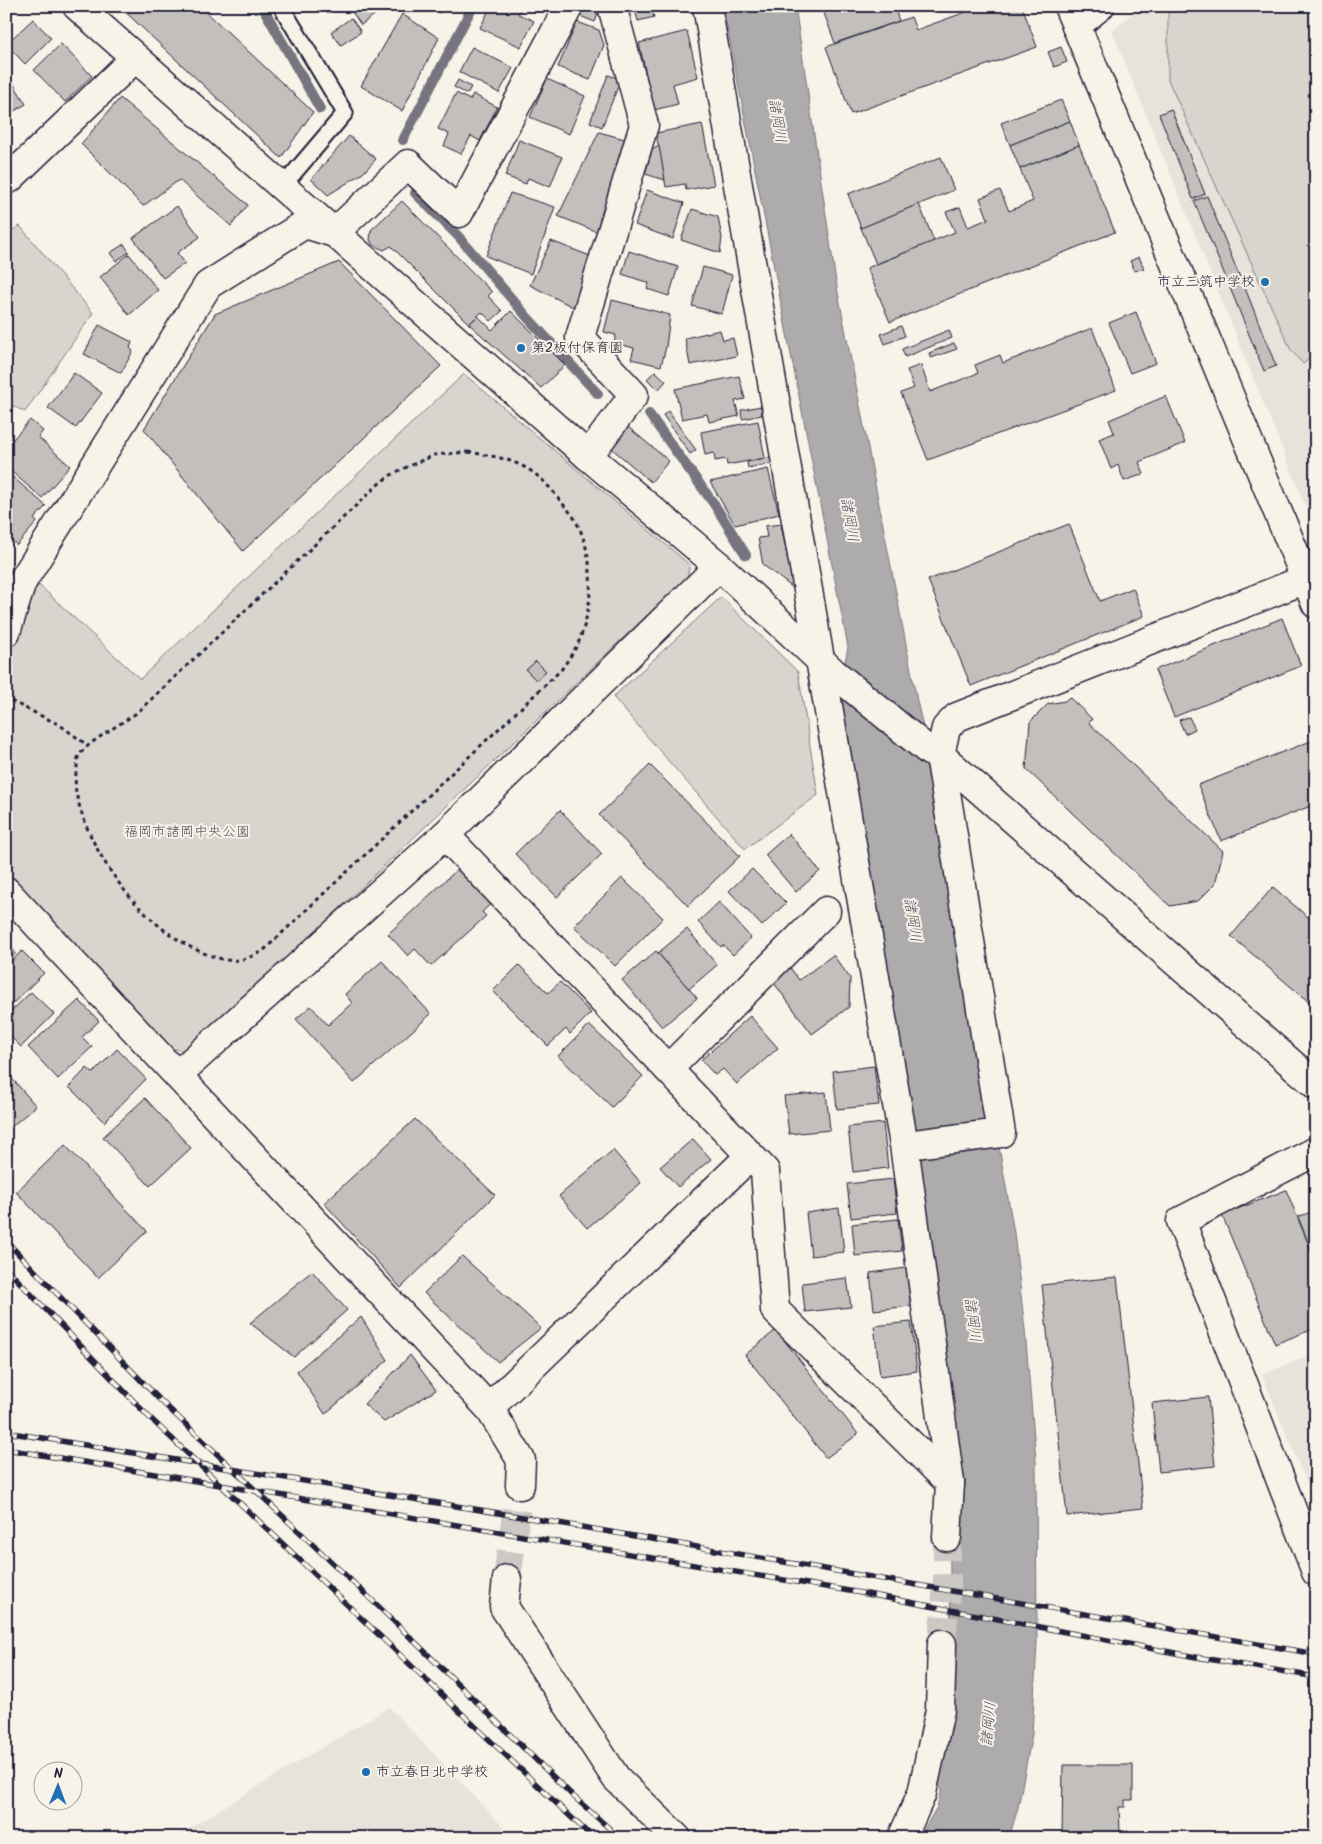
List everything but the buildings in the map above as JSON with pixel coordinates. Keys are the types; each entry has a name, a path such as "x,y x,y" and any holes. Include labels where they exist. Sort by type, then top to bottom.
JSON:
{"street":[{"path":"77,6 588,456 720,566 828,668 934,753 1316,1085"},
{"path":"334,233 408,164 459,213 569,6"},
{"path":"588,456 634,395 580,337 644,125 612,6"},
{"path":"707,6 828,668 904,1145 950,1483 947,1537"},
{"path":"1100,6 1072,16 1316,604"},
{"path":"6,180 135,58"},
{"path":"6,632 14,573 208,284 305,224 334,233"},
{"path":"177,1075 445,835 720,566"},
{"path":"907,1145 1001,1133 934,753 946,728 957,717 1306,579"},
{"path":"445,835 765,1171 775,1310 950,1483"},
{"path":"6,891 490,1408 521,1460 520,1485"},
{"path":"668,1069 826,911"},
{"path":"1316,1151 1181,1221 1316,1572"},
{"path":"490,1408 750,1156"},
{"path":"507,1579 504,1607 616,1778 678,1838"},
{"path":"902,1838 922,1793 940,1710 942,1644"}],"lane":[{"path":"281,6 345,113 282,187"}],"path":[{"path":"468,452 496,456 520,465 539,477 552,489 576,520 585,544 591,574 590,598 582,634 561,670 263,952 247,960 228,960 205,953 175,938 148,916 120,886 98,851 84,819 74,788 78,757 87,745 123,723 138,711 382,481 414,464 434,455 468,452"},
{"path":"11,701 60,725 87,745"}],"shaded area":[{"name":"市立三筑中学校","path":"1141,6 1316,6 1316,532 1112,31"},
{"path":"1316,1352 1316,1505 1262,1375"},
{"name":"市立春日北中学校","path":"389,1707 514,1838 173,1838"}],"green space":[{"name":"市立三筑中学校","path":"1176,6 1316,6 1316,353 1303,364 1291,350 1168,80 1168,13"},
{"path":"20,226 93,313 25,412 6,402 6,234"},
{"name":"福岡市諸岡中央公園","path":"464,374 690,565 687,577 190,1051 173,1049 6,878 6,665 26,600 39,585 140,679"},
{"path":"721,597 798,672 818,795 745,849 613,697"}],"water":[{"name":"諸岡川","path":"723,6 795,6 836,282 917,701 936,784 1014,1233 1025,1330 1036,1461 1037,1643 1032,1734 1018,1808 1009,1838 919,1838 937,1807 942,1788 934,1784 938,1761 952,1727 948,1422 836,707 848,647"}],"waterway":[{"path":"262,6 320,109"},
{"path":"403,140 473,6"},
{"path":"415,193 458,236 528,318 598,394"},
{"path":"649,414 714,504 746,555"}],"tunnel":[{"path":"507,1579 520,1485"},
{"path":"942,1644 947,1582 947,1537"}],"railway":[{"path":"6,1241 161,1401 377,1605 573,1796 620,1838"},
{"path":"6,1268 148,1416 593,1838"},
{"path":"6,1432 547,1521 1316,1654"},
{"path":"6,1449 867,1594 1196,1657 1316,1677"}],"place":[{"name":"市立三筑中学校","path":"1265,282"},
{"name":"第2板付保育園","path":"521,348"},
{"name":"市立春日北中学校","path":"366,1772"}]}
